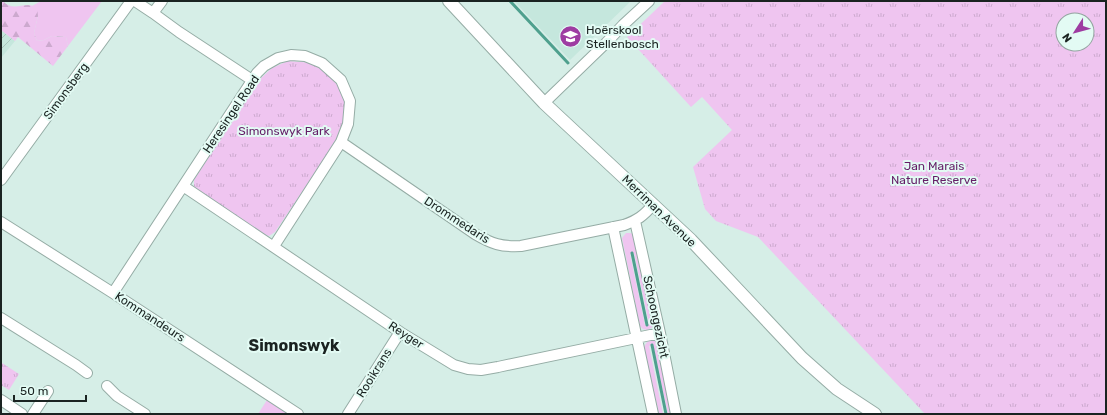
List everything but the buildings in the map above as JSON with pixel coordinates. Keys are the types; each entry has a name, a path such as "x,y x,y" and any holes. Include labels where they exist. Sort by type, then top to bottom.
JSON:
{"street":[{"name":"Simonsberg","path":"1,180 131,1"},
{"path":"136,1 179,32 252,80"},
{"path":"153,13 162,1"},
{"name":"Merriman Avenue","path":"449,1 544,103 691,240 802,358 837,389 875,414"},
{"path":"544,103 649,1"},
{"name":"Heresingel Road","path":"113,293 257,73 264,66 278,58 291,55 305,56 322,63 341,80 350,101 348,124 341,142 274,246"},
{"name":"Drommedaris","path":"341,142 454,220 492,244 521,246 614,227 635,221 653,205"},
{"name":"Reyger","path":"183,186 400,332 454,364 468,369 481,370 660,333"},
{"name":"Schoongezicht","path":"635,221 676,414"},
{"name":"Kommandeurs","path":"1,222 298,414"},
{"name":"Schoongezicht","path":"614,227 654,414"},
{"path":"1,318 86,373"},
{"name":"Rooikrans","path":"348,414 400,332"},
{"path":"107,386 117,396 145,414"},
{"path":"33,414 48,392"},
{"path":"1,400 22,414"}],"shaded area":[{"name":"Hoërskool Stellenbosch","path":"514,1 631,1 570,60"},
{"path":"1,30 15,41 1,58"}],"green space":[{"path":"1,1 12,6 31,5 37,7 38,16 34,33 37,41 44,40 52,36 66,37 68,46 53,66 18,37 15,41 1,30"},
{"path":"41,1 102,1 68,46 66,37 52,36 44,40 37,41 34,33 38,16 32,6"},
{"name":"Jan Marais Nature Reserve","path":"665,1 1106,1 1106,414 925,414 758,237 716,221 705,209 693,167 732,130 702,97 691,107 627,37"},
{"name":"Simonswyk Park","path":"288,61 313,63 333,79 340,89 344,99 344,119 337,140 275,232 269,236 263,234 197,190 194,186 194,180 258,81 272,68"},
{"path":"626,233 634,234 654,325 647,330 640,326 622,238","holes":["634,253 649,324 645,325 630,254"]},
{"path":"652,340 657,342 673,414 668,414 653,345 649,346 663,414 659,414 644,347 647,342"},
{"path":"1,360 2,363 19,374 9,390 1,385"},
{"path":"267,400 288,414 258,414"}],"waterway":[{"path":"510,1 568,63"},
{"path":"632,253 647,325"},
{"path":"652,345 666,414"}],"place":[{"name":"Hoërskool Stellenbosch","path":"571,37"}],"district":[{"name":"Simonswyk","path":"294,345"}]}
